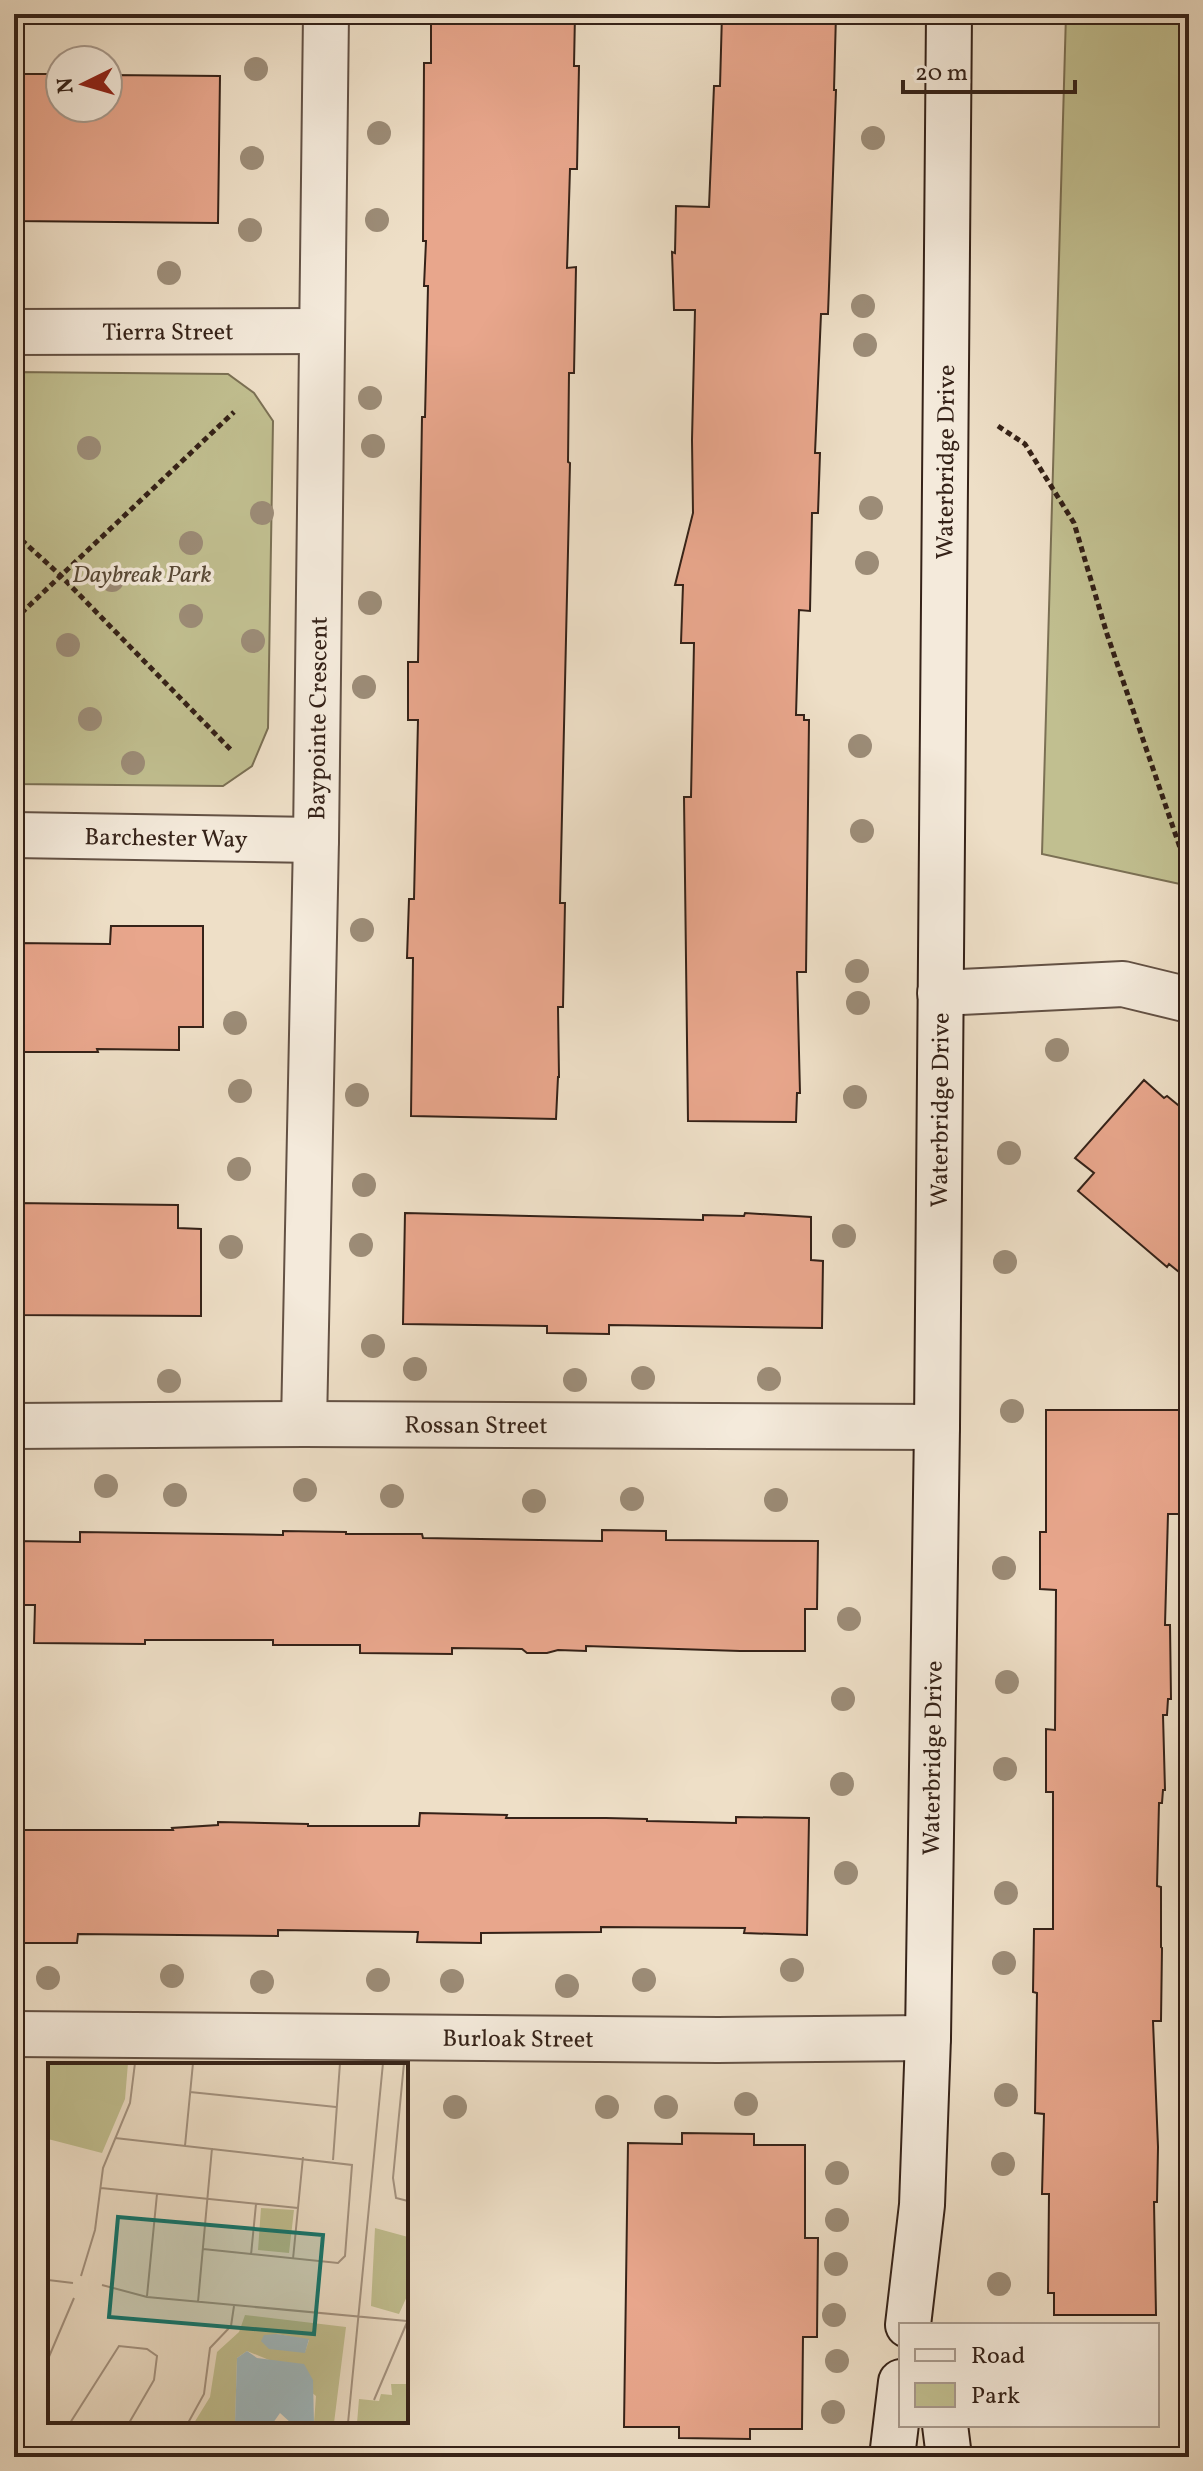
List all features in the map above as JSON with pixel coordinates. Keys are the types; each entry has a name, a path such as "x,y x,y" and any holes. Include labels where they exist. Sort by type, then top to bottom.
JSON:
{"street":[{"name":"Baypointe Crescent","path":"304,1424 316,840 326,14"},
{"name":"Waterbridge Drive","path":"908,2323 922,2205 928,2038 937,1427 949,14"},
{"name":"Tierra Street","path":"14,332 322,331"},
{"name":"Barchester Way","path":"14,835 316,840"},
{"path":"940,993 1123,984 1189,1000"},
{"name":"Rossan Street","path":"14,1426 937,1427"},
{"name":"Burloak Street","path":"14,2034 718,2040 928,2038"},
{"name":"Waterbridge Drive","path":"922,2205 935,2323"},
{"path":"892,2457 899,2399"},
{"path":"945,2427 949,2457"}],"path":[{"path":"945,390 1025,444 1074,523 1107,634 1189,874"},
{"path":"14,620 234,412"},
{"path":"14,533 60,575 233,752"}],"green space":[{"path":"1066,14 1189,14 1189,886 1042,854"},
{"name":"Daybreak Park","path":"14,372 228,374 254,393 273,421 268,728 252,766 223,786 14,784"}],"building":[{"path":"431,14 575,14 574,66 579,66 577,169 570,169 567,268 576,267 574,373 569,373 570,463 560,903 565,903 563,1007 558,1007 556,1119 411,1116 413,958 407,958 409,899 414,899 418,720 408,720 408,662 418,662 422,417 425,417 428,286 424,286 426,241 423,241 424,63 431,63"},
{"path":"722,14 836,14 828,314 821,314 815,453 820,453 818,513 812,513 810,611 799,610 796,715 804,715 804,720 809,720 806,972 797,972 800,1093 797,1093 796,1122 688,1121 684,797 691,797 694,643 681,643 683,585 675,585 693,513 695,310 674,310 672,252 675,253 676,206 709,207 714,86 720,86"},
{"path":"14,74 44,74 44,124 124,124 124,75 220,76 218,223 14,221"},
{"path":"111,926 203,926 203,1027 179,1027 179,1050 14,1052 14,943 110,944"},
{"path":"1144,1080 1189,1114 1189,1280 1169,1264 1167,1267 1078,1191 1094,1173 1075,1158"},
{"path":"14,1203 178,1205 178,1228 201,1229 201,1316 14,1315"},
{"path":"405,1213 703,1220 703,1215 744,1216 745,1213 811,1217 811,1260 823,1261 822,1328 609,1325 609,1334 547,1333 547,1326 403,1324"},
{"path":"1046,1410 1184,1410 1184,1427 1189,1427 1189,1514 1168,1514 1165,1625 1170,1625 1171,1699 1168,1699 1167,1715 1163,1715 1165,1790 1162,1803 1159,1803 1157,1886 1161,1887 1161,2021 1153,2021 1158,2147 1157,2202 1154,2202 1156,2315 1054,2315 1054,2293 1048,2293 1049,2194 1042,2194 1044,2114 1035,2113 1037,1993 1033,1992 1034,1929 1053,1929 1053,1792 1046,1792 1046,1729 1055,1730 1056,1590 1040,1589 1040,1532 1046,1532"},
{"path":"602,1530 666,1531 666,1540 818,1541 817,1609 805,1609 805,1651 586,1646 586,1651 558,1650 547,1653 527,1653 522,1649 452,1648 452,1654 360,1653 360,1645 273,1645 273,1640 34,1643 35,1605 14,1605 14,1541 80,1542 80,1532 283,1535 283,1531 346,1532 422,1534 423,1538 602,1541"},
{"path":"420,1813 736,1823 736,1817 809,1818 807,1935 744,1933 745,1928 601,1927 601,1932 481,1933 481,1943 417,1942 418,1932 278,1930 278,1936 78,1934 77,1943 18,1943 18,1830 173,1830 218,1825 218,1822 419,1826"},
{"path":"682,2133 754,2134 754,2145 805,2145 805,2238 818,2238 817,2337 803,2337 802,2429 750,2429 750,2439 679,2438 679,2427 624,2427 628,2143 682,2144"}]}
